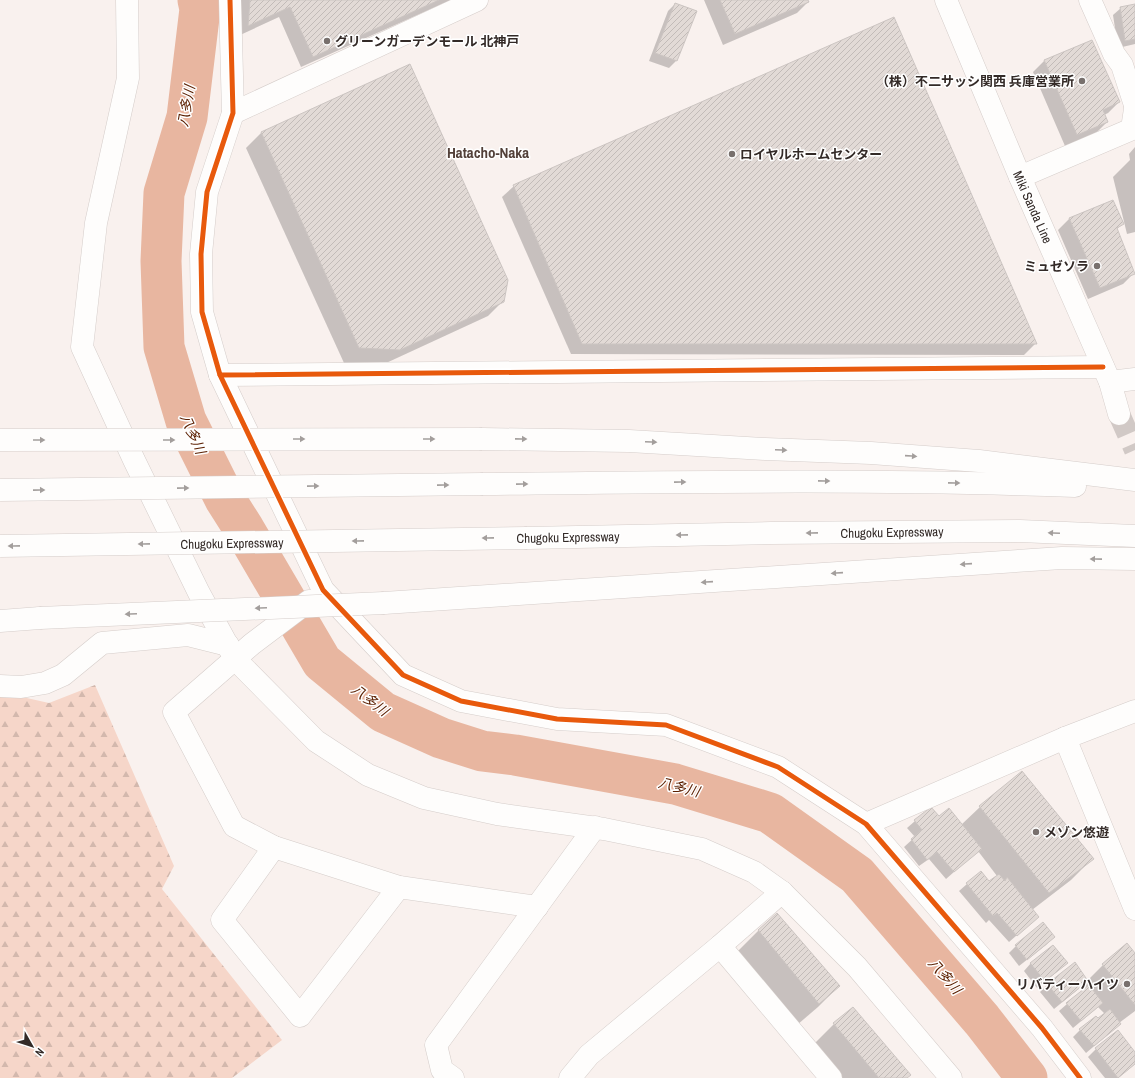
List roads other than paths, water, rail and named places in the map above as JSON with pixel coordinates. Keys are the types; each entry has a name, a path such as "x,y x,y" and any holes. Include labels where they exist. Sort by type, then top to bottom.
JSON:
{"main road":[{"path":"127,0 128,78 96,223 82,347 138,467 231,652 316,741 368,775 424,798 497,814 595,828 702,849 754,872 782,892 857,967 951,1078"},
{"path":"230,0 234,113 207,192 201,254 202,312 220,375 323,590 403,674 461,701 557,719 666,725 778,767 866,824 1036,1022 1080,1078"},
{"path":"234,113 477,0"},
{"name":"Miki Sanda Line","path":"946,0 1020,177 1107,374 1120,414"},
{"path":"1090,0 1114,54 1129,64 1135,105"},
{"path":"1020,177 1132,129 1135,109"},
{"path":"220,375 1107,374 1135,379"},
{"path":"0,440 482,439 629,441 765,449 871,453 979,461 1135,480"},
{"path":"0,490 776,481 996,483 1135,488"},
{"name":"Chugoku Expressway","path":"0,546 1020,531 1135,536"},
{"path":"0,621 384,603 1062,558 1135,559"},
{"path":"323,590 252,644 231,652 174,712 234,826 274,847 399,887 537,907"},
{"path":"0,616 40,618"},
{"path":"0,686 21,687 45,683 63,675 102,643 188,635 231,652"},
{"path":"866,824 1065,738 1135,711"},
{"path":"1065,738 1135,909"},
{"path":"453,1078 442,1070 436,1045 595,828"},
{"path":"274,847 222,920 300,1016 399,887"},
{"path":"570,1078 589,1055 720,946 782,892"},
{"path":"720,946 831,1078"}],"waterway":[{"name":"八多川","path":"198,0 200,9 187,117 164,193 161,261 164,347 186,421 225,499 322,662 383,712 441,738 482,751 515,755 675,784 770,813 857,875 982,1020 1027,1078"}],"tunnel":[{"path":"1119,414 1135,450"}],"place":[{"name":"グリーンガーデンモール 北神戸","path":"327,41"},
{"name":"（株）不二サッシ関西 兵庫営業所","path":"1082,81"},
{"name":"ロイヤルホームセンター","path":"732,154"},
{"name":"ミュゼソラ","path":"1097,266"},
{"name":"メゾン悠遊","path":"1036,832"},
{"name":"リバティーハイツ","path":"1127,984"}],"district":[{"name":"Hatacho-Naka","path":"488,153"}]}
